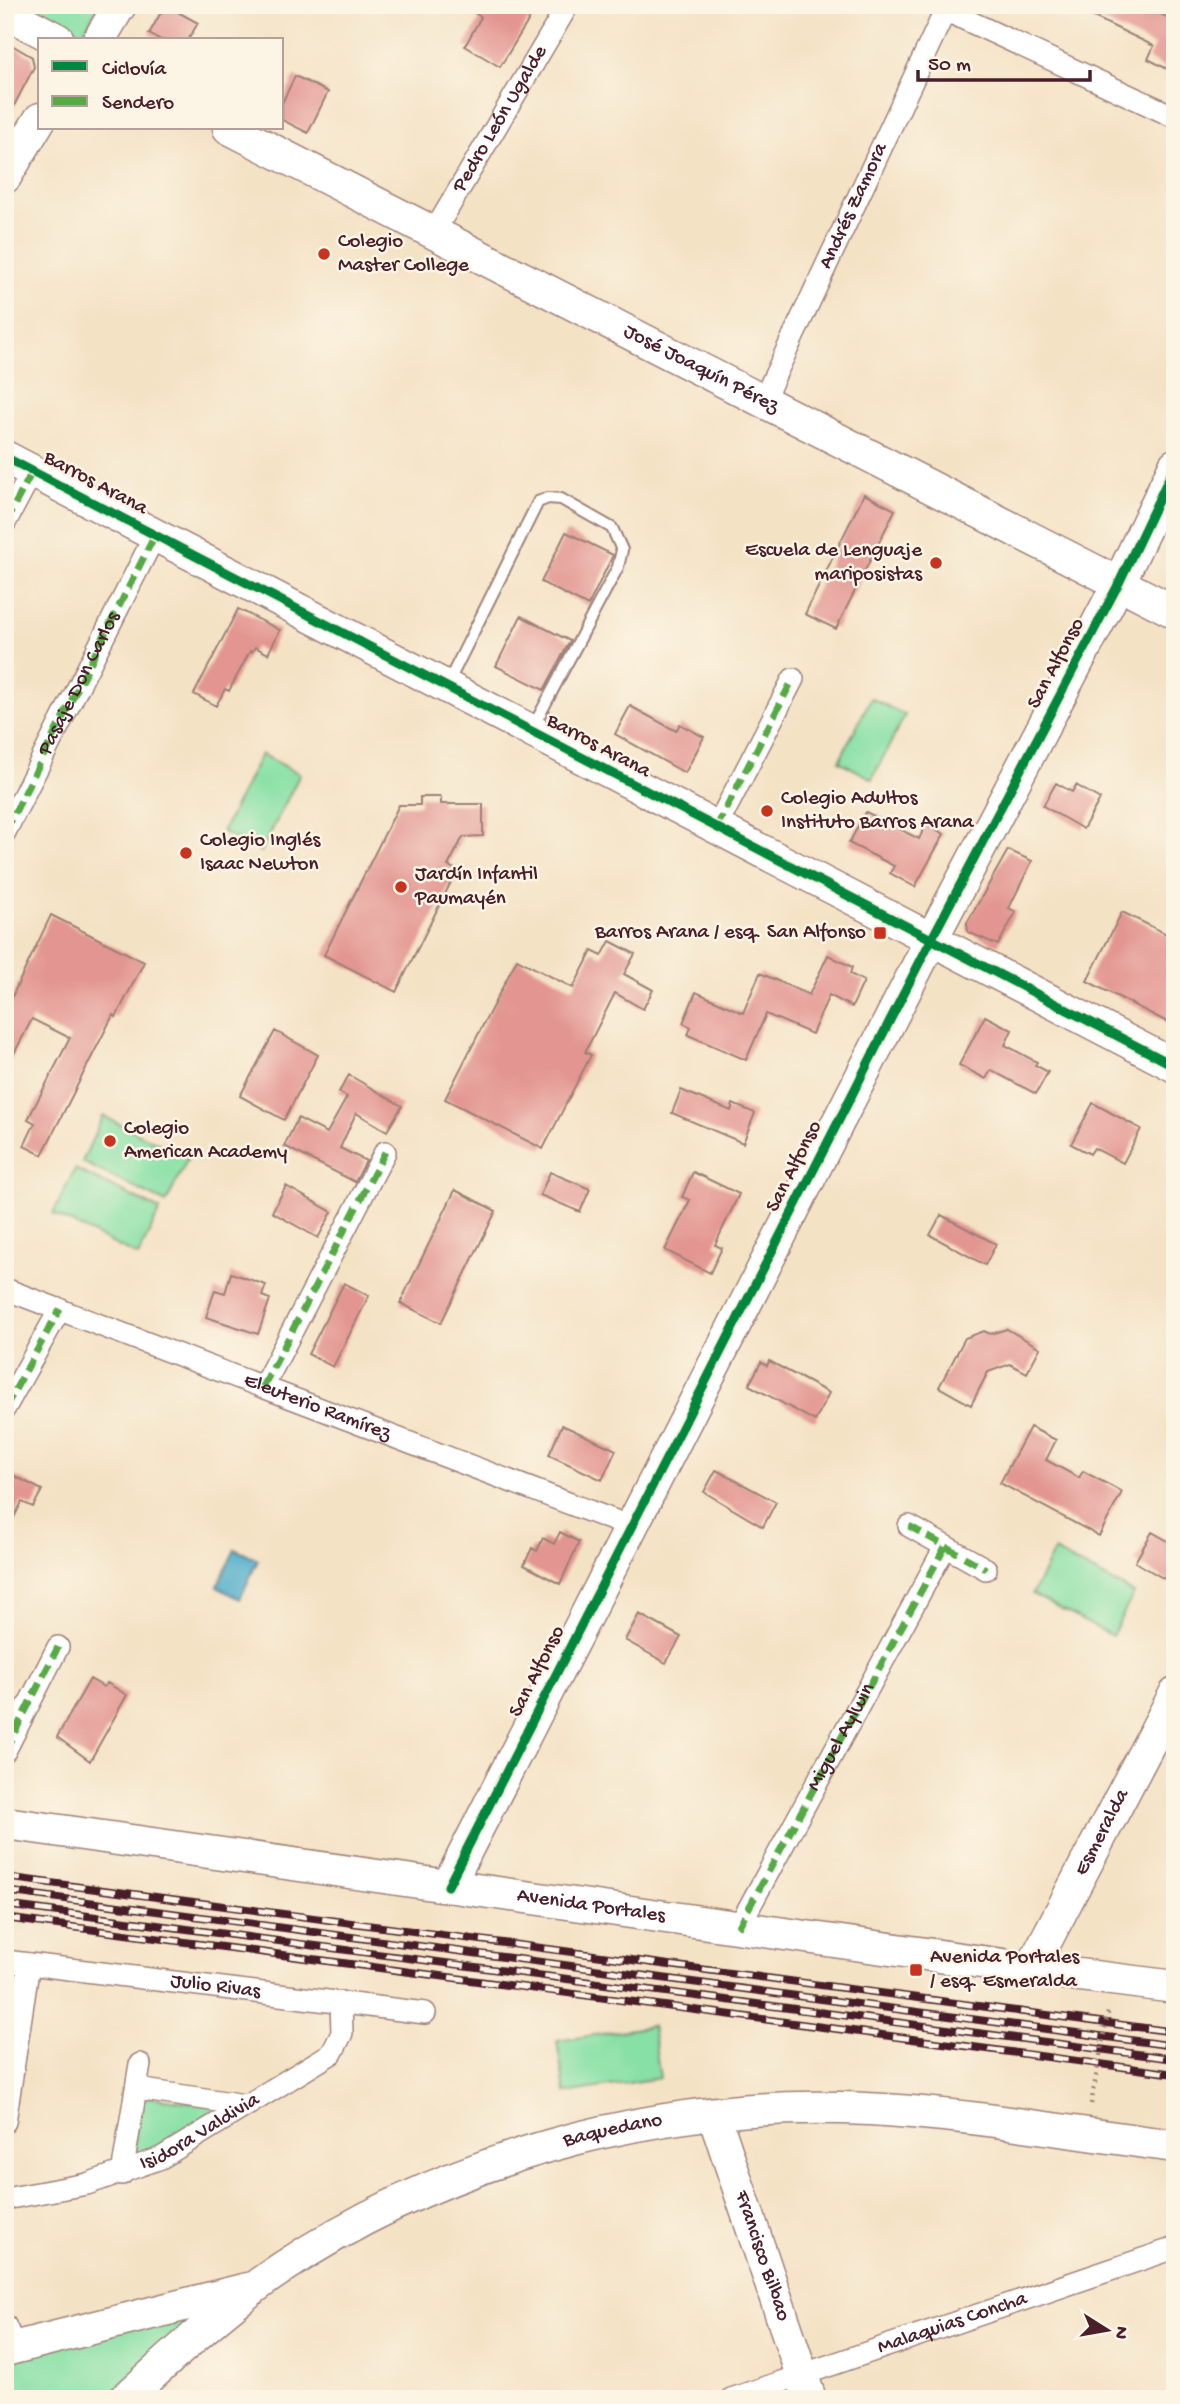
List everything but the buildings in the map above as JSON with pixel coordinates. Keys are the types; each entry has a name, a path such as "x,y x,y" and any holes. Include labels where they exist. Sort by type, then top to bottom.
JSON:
{"street":[{"path":"100,38 120,5"},
{"name":"Pedro León Ugalde","path":"433,232 568,5"},
{"path":"939,8 1175,117"},
{"name":"Andrés Zamora","path":"763,401 939,8"},
{"path":"5,12 54,38"},
{"path":"5,177 38,122"},
{"name":"José Joaquín Pérez","path":"233,130 1175,612"},
{"name":"Barros Arana","path":"5,523 19,464 1175,1066"},
{"name":"San Alfonso","path":"448,1886 931,940 1119,583 1175,465"},
{"name":"Pasaje Don Carlos","path":"5,832 155,535"},
{"path":"716,828 793,679"},
{"path":"263,1387 385,1152"},
{"name":"Eleuterio Ramírez","path":"5,1289 631,1527"},
{"path":"5,1408 60,1309"},
{"path":"909,1527 986,1569"},
{"name":"Miguel Aylwin","path":"738,1928 945,1547"},
{"path":"5,1751 58,1647"},
{"name":"Esmeralda","path":"1031,1969 1175,1694"},
{"name":"Avenida Portales","path":"5,1823 738,1928 1175,1987"},
{"name":"Julio Rivas","path":"5,1961 425,2012"},
{"path":"5,2122 29,1964"},
{"name":"Isidora Valdivia","path":"5,2199 87,2184 122,2174 161,2158 332,2053 342,2033 341,2002"},
{"path":"122,2174 140,2064"},
{"path":"136,2090 245,2105"},
{"name":"Baquedano","path":"125,2399 255,2287 358,2223 469,2174 561,2143 620,2128 714,2115 809,2108 886,2110 1175,2146"},
{"name":"Francisco Bilbao","path":"714,2115 806,2387"},
{"name":"Malaquias Concha","path":"731,2399 806,2387 1175,2248"},
{"path":"9,2341 139,2316 255,2287"},
{"path":"139,2316 161,2333 170,2359"}],"lane":[{"path":"446,687 538,502 548,498 561,499 612,528 622,550 618,567 531,731"}],"path":[{"path":"1091,2104 1108,2012"}],"green space":[{"path":"5,5 99,5 80,38 61,38"},
{"path":"871,698 905,715 872,779 839,761"},
{"path":"261,754 300,774 261,852 222,832"},
{"path":"103,1116 188,1158 166,1203 82,1162"},
{"path":"75,1169 160,1210 138,1256 53,1214"},
{"path":"1054,1551 1134,1593 1112,1636 1032,1594"},
{"path":"652,2026 660,2078 565,2093 557,2041"},
{"path":"141,2096 229,2107 131,2165"},
{"path":"201,2312 113,2399 5,2399 5,2353"}],"water":[{"path":"235,1549 258,1560 240,1599 217,1587"}],"railway":[{"path":"5,1877 1175,2032"},
{"path":"5,1891 1175,2046"},
{"path":"5,1905 1175,2059"},
{"path":"5,1918 1175,2074"}],"marked path":[{"path":"5,523 32,472"},
{"path":"5,832 155,535"},
{"path":"716,828 793,679"},
{"path":"263,1387 385,1152"},
{"path":"5,1408 60,1309"},
{"path":"909,1526 986,1569"},
{"path":"738,1928 945,1547"},
{"path":"5,1751 58,1647"}],"cycle path":[{"path":"5,457 1175,1066"},
{"path":"448,1886 931,940 1119,583 1175,465"}],"place":[{"name":"Colegio Master College","path":"324,254"},
{"name":"Escuela de Lenguaje mariposistas","path":"936,563"},
{"name":"Colegio Adultos Instituto Barros Arana","path":"767,811"},
{"name":"Colegio Inglés Isaac Newton","path":"186,853"},
{"name":"Jardín Infantil Paumayén","path":"401,887"},
{"name":"Barros Arana / esq. San Alfonso","path":"880,933"},
{"name":"Colegio American Academy","path":"110,1141"},
{"name":"Avenida Portales / esq. Esmeralda","path":"916,1970"}]}
